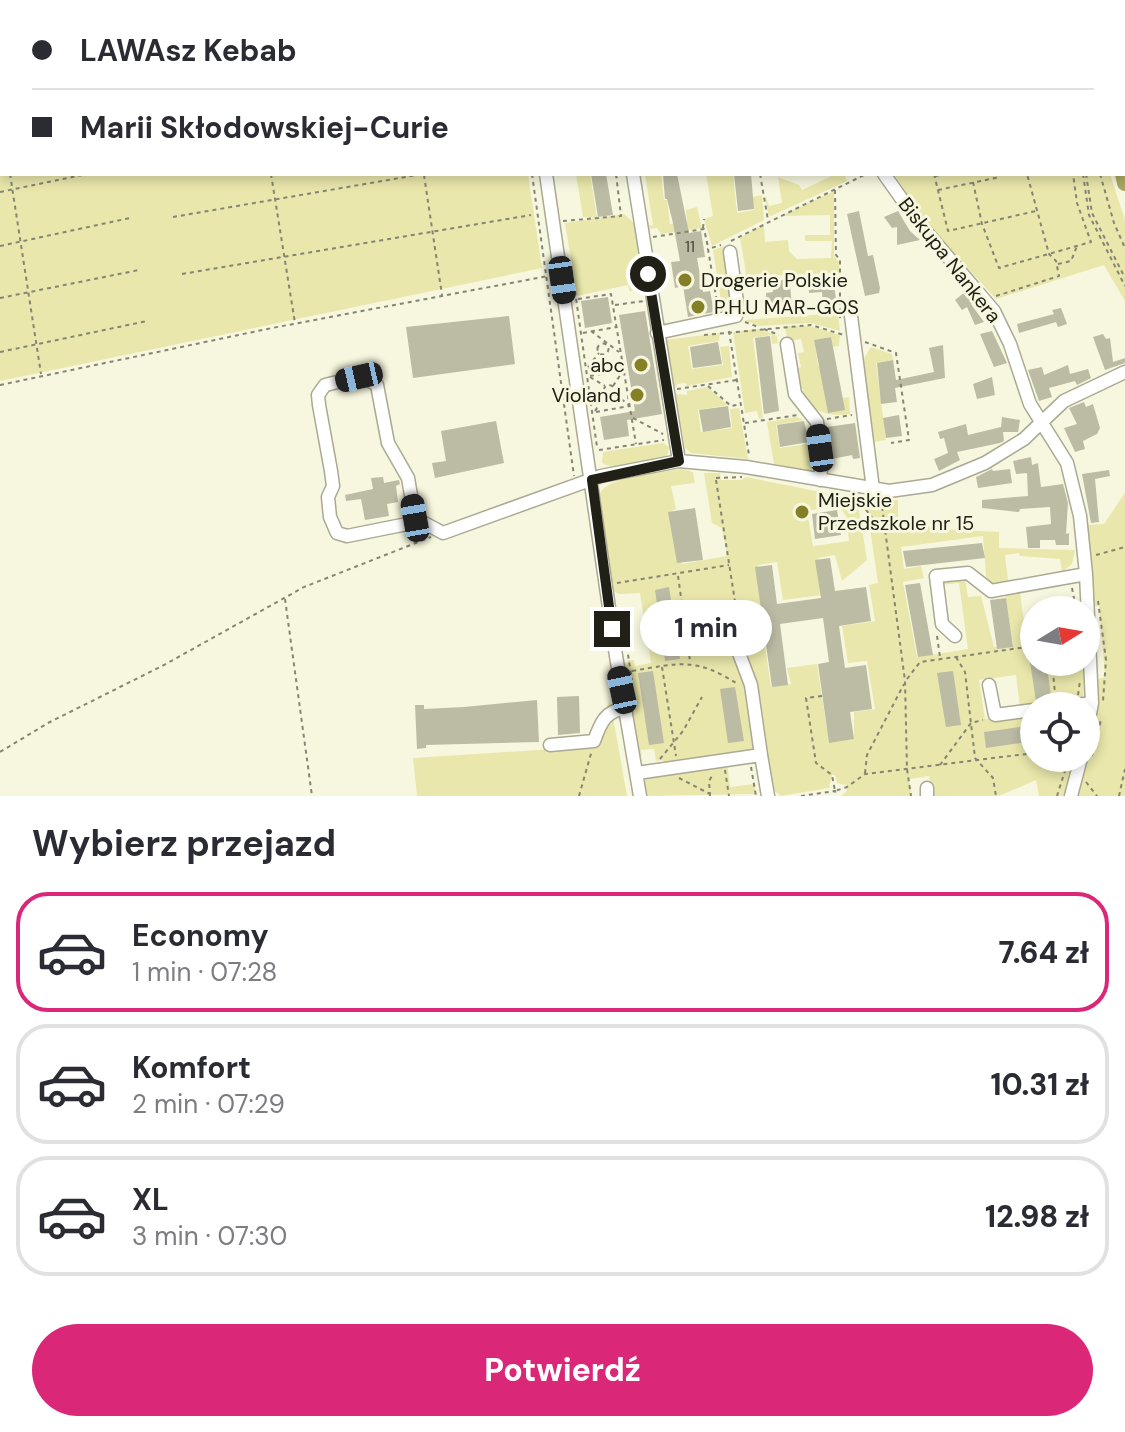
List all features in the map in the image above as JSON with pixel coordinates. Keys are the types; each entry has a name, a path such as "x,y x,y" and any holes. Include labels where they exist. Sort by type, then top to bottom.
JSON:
{"street":[{"path":"546,176 596,478 640,796"},
{"path":"633,176 679,461"},
{"name":"Biskupa Nankera","path":"885,176 918,222 987,302 1010,344 1030,404 1061,451 1073,479 1084,558 1080,574 1091,692"},
{"path":"657,333 732,318 738,309 730,252"},
{"path":"851,316 848,336 877,493"},
{"path":"783,340 795,394 817,422 822,458 820,480"},
{"path":"415,518 443,533 596,478 679,461 713,463 820,480 877,493 903,491 932,485 985,463 1024,439 1064,401 1125,372"},
{"path":"359,377 377,385 388,443 408,478 415,518 412,523 347,536 337,533 330,517 328,497 333,486 318,395 325,385 359,377"},
{"path":"955,636 942,624 936,576 968,573 991,591 1080,574"},
{"path":"735,618 737,648 751,685 768,796"},
{"path":"989,685 995,715 1020,712"},
{"path":"550,745 594,741 602,720 609,713 626,708"},
{"path":"637,773 761,755"},
{"path":"1071,796 1077,772"}],"path":[{"path":"10,176 41,376"},
{"path":"0,192 77,176"},
{"path":"271,176 295,323"},
{"path":"173,217 276,202 413,176"},
{"path":"424,176 442,296"},
{"path":"532,176 575,485"},
{"path":"563,219 621,216 616,176"},
{"path":"760,176 769,220 862,176"},
{"path":"934,176 948,231 1036,211"},
{"path":"987,302 1000,294 1059,276 1057,265 1049,254 1027,176"},
{"path":"973,182 982,224 999,268 1091,242 1077,203 1073,176"},
{"path":"1085,176 1092,213 1125,278"},
{"path":"1085,176 1089,215 1125,286"},
{"path":"1101,176 1125,248"},
{"path":"937,190 1000,177"},
{"path":"835,189 848,336"},
{"path":"182,274 531,215"},
{"path":"0,246 130,218"},
{"path":"704,219 708,249"},
{"path":"646,235 653,237 704,229"},
{"path":"1057,265 1071,261 1077,246"},
{"path":"0,298 139,270"},
{"path":"0,385 295,323 547,277"},
{"path":"573,283 594,412 598,451 596,478"},
{"path":"576,299 611,294 636,444"},
{"path":"613,305 652,300"},
{"path":"732,318 760,327 783,340"},
{"path":"0,352 147,321"},
{"path":"698,335 760,327 811,325 896,353 909,440 891,443"},
{"path":"582,333 617,327"},
{"path":"591,331 621,354"},
{"path":"729,331 749,461"},
{"path":"588,368 599,353 599,345 607,344"},
{"path":"599,353 607,352 607,344"},
{"path":"588,368 623,363"},
{"path":"589,376 624,370"},
{"path":"614,393 613,386 624,370"},
{"path":"589,376 605,387 613,386"},
{"path":"671,389 737,380"},
{"path":"707,385 731,406 741,404"},
{"path":"594,412 606,394 605,387"},
{"path":"606,394 614,393 630,405"},
{"path":"594,412 630,405"},
{"path":"744,424 811,412"},
{"path":"598,451 672,439 632,418"},
{"path":"713,463 730,565 735,618 762,616"},
{"path":"716,478 740,479 749,475"},
{"path":"877,493 886,535 905,681 907,769 911,796"},
{"path":"855,496 886,535"},
{"path":"0,752 48,723 164,665 304,587 443,533"},
{"path":"1084,558 1125,547"},
{"path":"619,594 617,583 730,565"},
{"path":"677,574 690,662"},
{"path":"1074,596 1071,580 1080,574"},
{"path":"285,598 312,796"},
{"path":"621,613 625,672 632,684"},
{"path":"865,774 867,755 905,681 920,662 1020,648"},
{"path":"955,656 965,672 975,758 993,778 996,796"},
{"path":"625,672 690,662 722,674 739,685"},
{"path":"662,666 678,767"},
{"path":"822,696 806,698 816,763 832,775 836,796"},
{"path":"702,697 674,743 658,761 663,769 710,795"},
{"path":"939,766 971,723 980,721"},
{"path":"579,796 594,741"},
{"path":"801,796 847,787 865,774 1020,755"},
{"path":"710,795 709,781 722,761"},
{"path":"722,761 729,796"},
{"path":"1119,796 1125,769"},
{"path":"1057,796 1065,772"},
{"path":"1086,782 1097,796"}],"shaded area":[{"path":"0,176 528,176 542,268 0,381"},
{"path":"576,176 590,176 597,218 583,217"},
{"path":"645,176 661,176 670,224 687,221 686,210 697,207 702,228 661,234 657,228 647,229 646,226 653,225"},
{"path":"706,176 733,176 737,213 754,210 752,197 762,195 764,220 712,246 704,219 713,216"},
{"path":"832,176 845,176 847,181 771,216 768,214 765,194 769,206 782,203 778,177 799,185 802,190"},
{"path":"895,176 1111,176 1125,220 1125,301 1104,265 996,299 923,219"},
{"path":"834,191 834,256 839,262 839,273 739,277 746,273 740,238 764,224 765,242 788,240 789,251 797,259 831,258 832,241 805,241 805,235 830,235 830,215 781,216"},
{"path":"624,214 635,224 645,284 630,292 628,285 577,296 565,223"},
{"path":"725,246 734,308 729,313 723,313 713,250"},
{"path":"838,313 840,331 811,323 759,326 744,320"},
{"path":"782,326 810,326 840,335 839,346 832,347 830,337 814,340 818,365 843,398 849,397 850,414 827,414 812,406 803,390 797,368 801,367 798,353 804,352 801,339 788,341"},
{"path":"759,329 777,336 778,343 772,344 771,335 753,338 763,418 759,419 757,411 745,413 733,332"},
{"path":"720,333 719,341 688,346 692,369 723,365 720,347 729,346 732,377 687,386 686,383 677,384 677,387 673,385 665,340"},
{"path":"871,347 892,354 893,360 876,363 886,440 874,442 861,363"},
{"path":"707,387 728,405 698,410 701,432 732,428 730,409 739,408 748,459 691,453 685,448 675,394 687,395 687,391"},
{"path":"796,417 804,420 776,425 780,448 814,443 816,465 811,471 774,464 767,422"},
{"path":"663,443 669,447 667,457 611,467 602,463 603,452"},
{"path":"681,469 693,472 695,483 671,486 676,509 671,511 682,564 727,556 722,528 712,523 704,473 720,473 721,480 746,477 826,493 830,504 807,511 813,546 849,541 846,516 831,494 857,498 867,560 842,581 835,555 818,558 822,595 783,600 777,562 758,565 763,610 717,613 719,622 727,621 746,678 756,752 664,765 663,760 656,761 654,749 641,750 642,756 638,757 625,665 629,660 634,660 635,666 651,663 640,593 619,594 613,591 600,493 614,482"},
{"path":"1125,493 1125,796 1076,796 1082,772 1100,772 1100,692 1097,692 1098,679 1105,677 1100,596 1091,596 1086,525 1104,524"},
{"path":"866,500 898,500 898,521 940,529 999,532 999,548 1075,550 1072,564 1062,572 1060,559 1020,556 1019,553 1005,555 1008,580 987,588 983,536 901,547 904,569 921,566 924,578 903,582 917,657 968,649 959,583 939,585 940,581 965,579 968,597 981,596 994,647 1013,644 1004,588 1019,585 1020,676 1085,676 1084,692 1020,692 1020,708 1016,675 979,680 985,719 1020,714 1020,772 1070,772 1064,796 1039,796 1036,780 999,796 933,796 929,776 909,779 912,796 841,796 847,791 846,785 837,783 835,775 832,775 829,788 781,796 769,787 765,757 768,753 759,691 739,643 738,622 761,619 771,687 791,684 787,668 817,664 829,742 854,739 854,712 875,709 867,661 848,663 842,626 875,621 869,585 878,583"},
{"path":"610,700 627,796 417,796 413,758 587,747"},
{"path":"727,763 730,787 754,784 756,794 645,796 644,776"}],"building":[{"path":"591,176 606,176 613,215 598,217"},
{"path":"663,176 677,176 689,233 701,231 705,257 697,258 703,292 710,291 714,312 688,317 683,286 675,288 671,262 680,261 665,199"},
{"path":"734,176 751,176 754,209 738,211"},
{"path":"859,211 868,256 873,255 880,288 879,293 865,296 847,214"},
{"path":"898,211 910,231 920,240 897,245 897,227 892,228 884,217"},
{"path":"808,275 833,278 837,306 823,307 822,292 809,293"},
{"path":"784,280 784,285 790,284 792,308 767,310 766,293 773,292 772,281"},
{"path":"965,292 984,322 975,325 967,307 962,310 955,300"},
{"path":"608,297 612,323 585,328 581,301"},
{"path":"1061,308 1067,324 1058,327 1056,322 1019,333 1017,324 1054,314 1052,310"},
{"path":"645,311 662,414 627,420 629,436 604,440 600,417 635,411 619,315"},
{"path":"509,316 515,364 413,378 406,327"},
{"path":"992,331 1007,363 994,367 980,334"},
{"path":"1103,334 1106,339 1110,338 1113,362 1125,358 1125,363 1105,370 1093,337"},
{"path":"770,336 779,411 764,414 755,338"},
{"path":"831,337 845,410 828,413 814,340"},
{"path":"718,342 722,364 693,368 690,347"},
{"path":"943,345 945,378 895,388 897,402 881,404 877,363 893,360 896,380 934,372 929,348"},
{"path":"1068,365 1070,374 1088,369 1091,378 1077,385 1075,381 1049,388 1052,397 1039,401 1028,370 1042,367 1044,375"},
{"path":"992,377 995,395 977,399 973,384"},
{"path":"1084,402 1086,407 1093,404 1100,428 1097,434 1083,441 1085,449 1075,452 1064,428 1077,424 1069,408"},
{"path":"728,406 731,427 703,432 699,410"},
{"path":"899,415 902,436 886,438 883,418"},
{"path":"1002,417 1020,420 1018,432 1003,432 1004,441 1000,443 957,452 960,460 939,471 934,459 948,453 944,438 940,439 938,432 966,424 968,435 1001,427"},
{"path":"496,421 504,463 435,478 432,463 446,461 441,431"},
{"path":"804,421 809,442 780,447 777,425"},
{"path":"855,423 860,458 853,459 852,455 832,459 827,427"},
{"path":"1031,457 1032,465 1038,463 1041,487 1063,484 1068,503 1066,534 1069,533 1069,545 1056,545 1055,540 1040,540 1040,548 1028,548 1026,527 1051,524 1050,507 1020,509 1019,512 982,508 982,500 1028,496 1027,473 1016,474 1013,461"},
{"path":"992,469 1010,469 1012,483 978,488 976,477"},
{"path":"1109,470 1110,476 1095,479 1099,522 1091,523 1082,474"},
{"path":"383,477 384,483 399,480 400,484 396,486 398,502 387,504 389,516 365,520 361,499 346,501 345,495 373,489 371,478"},
{"path":"695,508 703,560 677,563 668,512"},
{"path":"837,510 841,535 815,539 812,514"},
{"path":"982,543 985,558 906,567 903,551"},
{"path":"830,558 835,591 866,587 871,621 839,626 845,668 866,665 872,709 850,712 854,739 829,743 818,664 829,662 823,618 780,624 788,685 772,687 755,567 772,565 777,604 821,598 815,560"},
{"path":"920,583 933,655 918,657 905,585"},
{"path":"669,587 680,659 665,661 655,590"},
{"path":"1006,598 1013,647 997,649 990,600"},
{"path":"653,671 664,743 649,745 638,673"},
{"path":"953,671 961,725 946,727 937,673"},
{"path":"1032,676 1048,676 1051,692 1035,692"},
{"path":"735,687 744,741 728,743 720,689"},
{"path":"579,696 580,733 558,735 557,697"},
{"path":"537,700 539,742 426,745 426,748 417,749 415,705 424,705 424,709"},
{"path":"1020,727 1020,743 986,748 984,732"}],"waterway":[{"path":"1123,176 1125,183"}],"place":[{"name":"Drogerie Polskie","path":"685,280"},
{"name":"P.H.U MAR-GOS","path":"698,307"},
{"name":"abc","path":"641,365"},
{"name":"Violand","path":"637,395"},
{"name":"Miejskie Przedszkole nr 15","path":"802,512"}],"route":[{"path":"612,629 592,480 679,461 648,274"}]}
